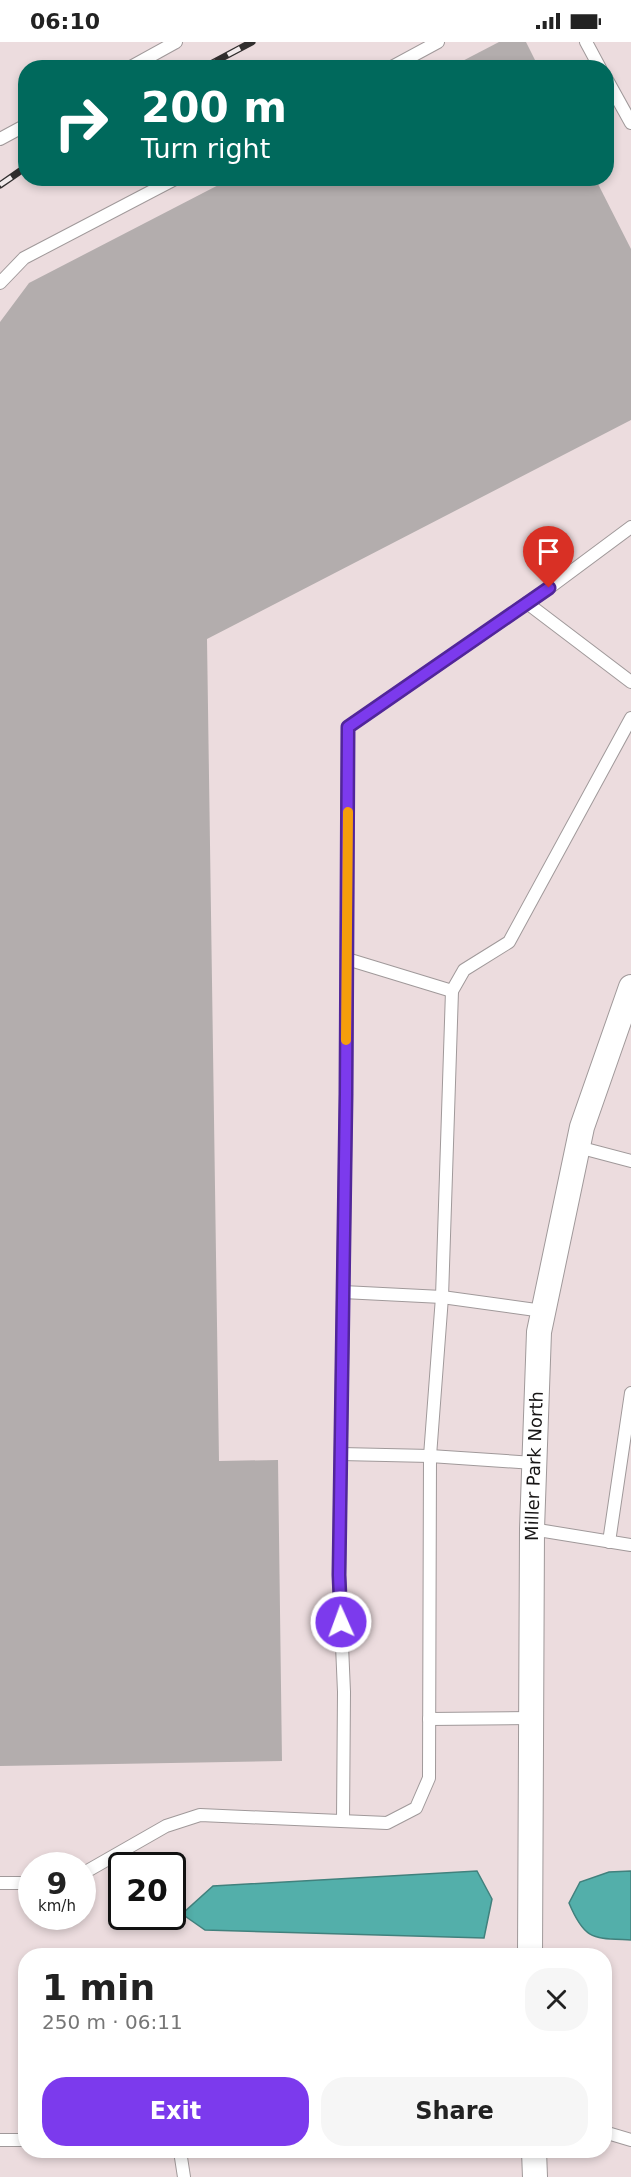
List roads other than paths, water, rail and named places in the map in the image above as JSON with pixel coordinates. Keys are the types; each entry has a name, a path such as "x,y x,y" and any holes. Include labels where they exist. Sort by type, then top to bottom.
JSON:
{"street":[{"name":"Miller Park North","path":"530,1948 532,1529 539,1332 582,1127 631,987"},
{"path":"534,2158 535,2177"}],"lane":[{"path":"143,60 176,42"},
{"path":"405,60 438,42"},
{"path":"586,42 596,60"},
{"path":"614,92 631,123"},
{"path":"0,139 18,129"},
{"path":"0,283 24,258 162,186"},
{"path":"343,1821 344,1692 339,1575 348,727 527,603 631,527"},
{"path":"527,603 631,682"},
{"path":"96,1866 166,1826 200,1815 387,1823 416,1808 429,1778 430,1456 442,1297 452,991 464,970 509,942 631,718"},
{"path":"347,959 452,991"},
{"path":"578,1147 631,1161"},
{"path":"343,1292 442,1297 543,1311"},
{"path":"609,1542 631,1394"},
{"path":"341,1454 430,1456 534,1463"},
{"path":"532,1529 631,1545"},
{"path":"429,1719 530,1718"},
{"path":"0,1883 18,1883"},
{"path":"612,2134 631,2140"},
{"path":"0,2140 18,2140"},
{"path":"181,2158 184,2177"}],"water":[{"path":"477,1871 492,1899 484,1938 205,1930 186,1917 186,1910 213,1886"},
{"path":"631,1871 631,1940 608,1939 586,1931 580,1925 569,1903 580,1882 609,1872"}],"railway":[{"path":"218,60 252,42"},
{"path":"0,185 18,173"}]}
